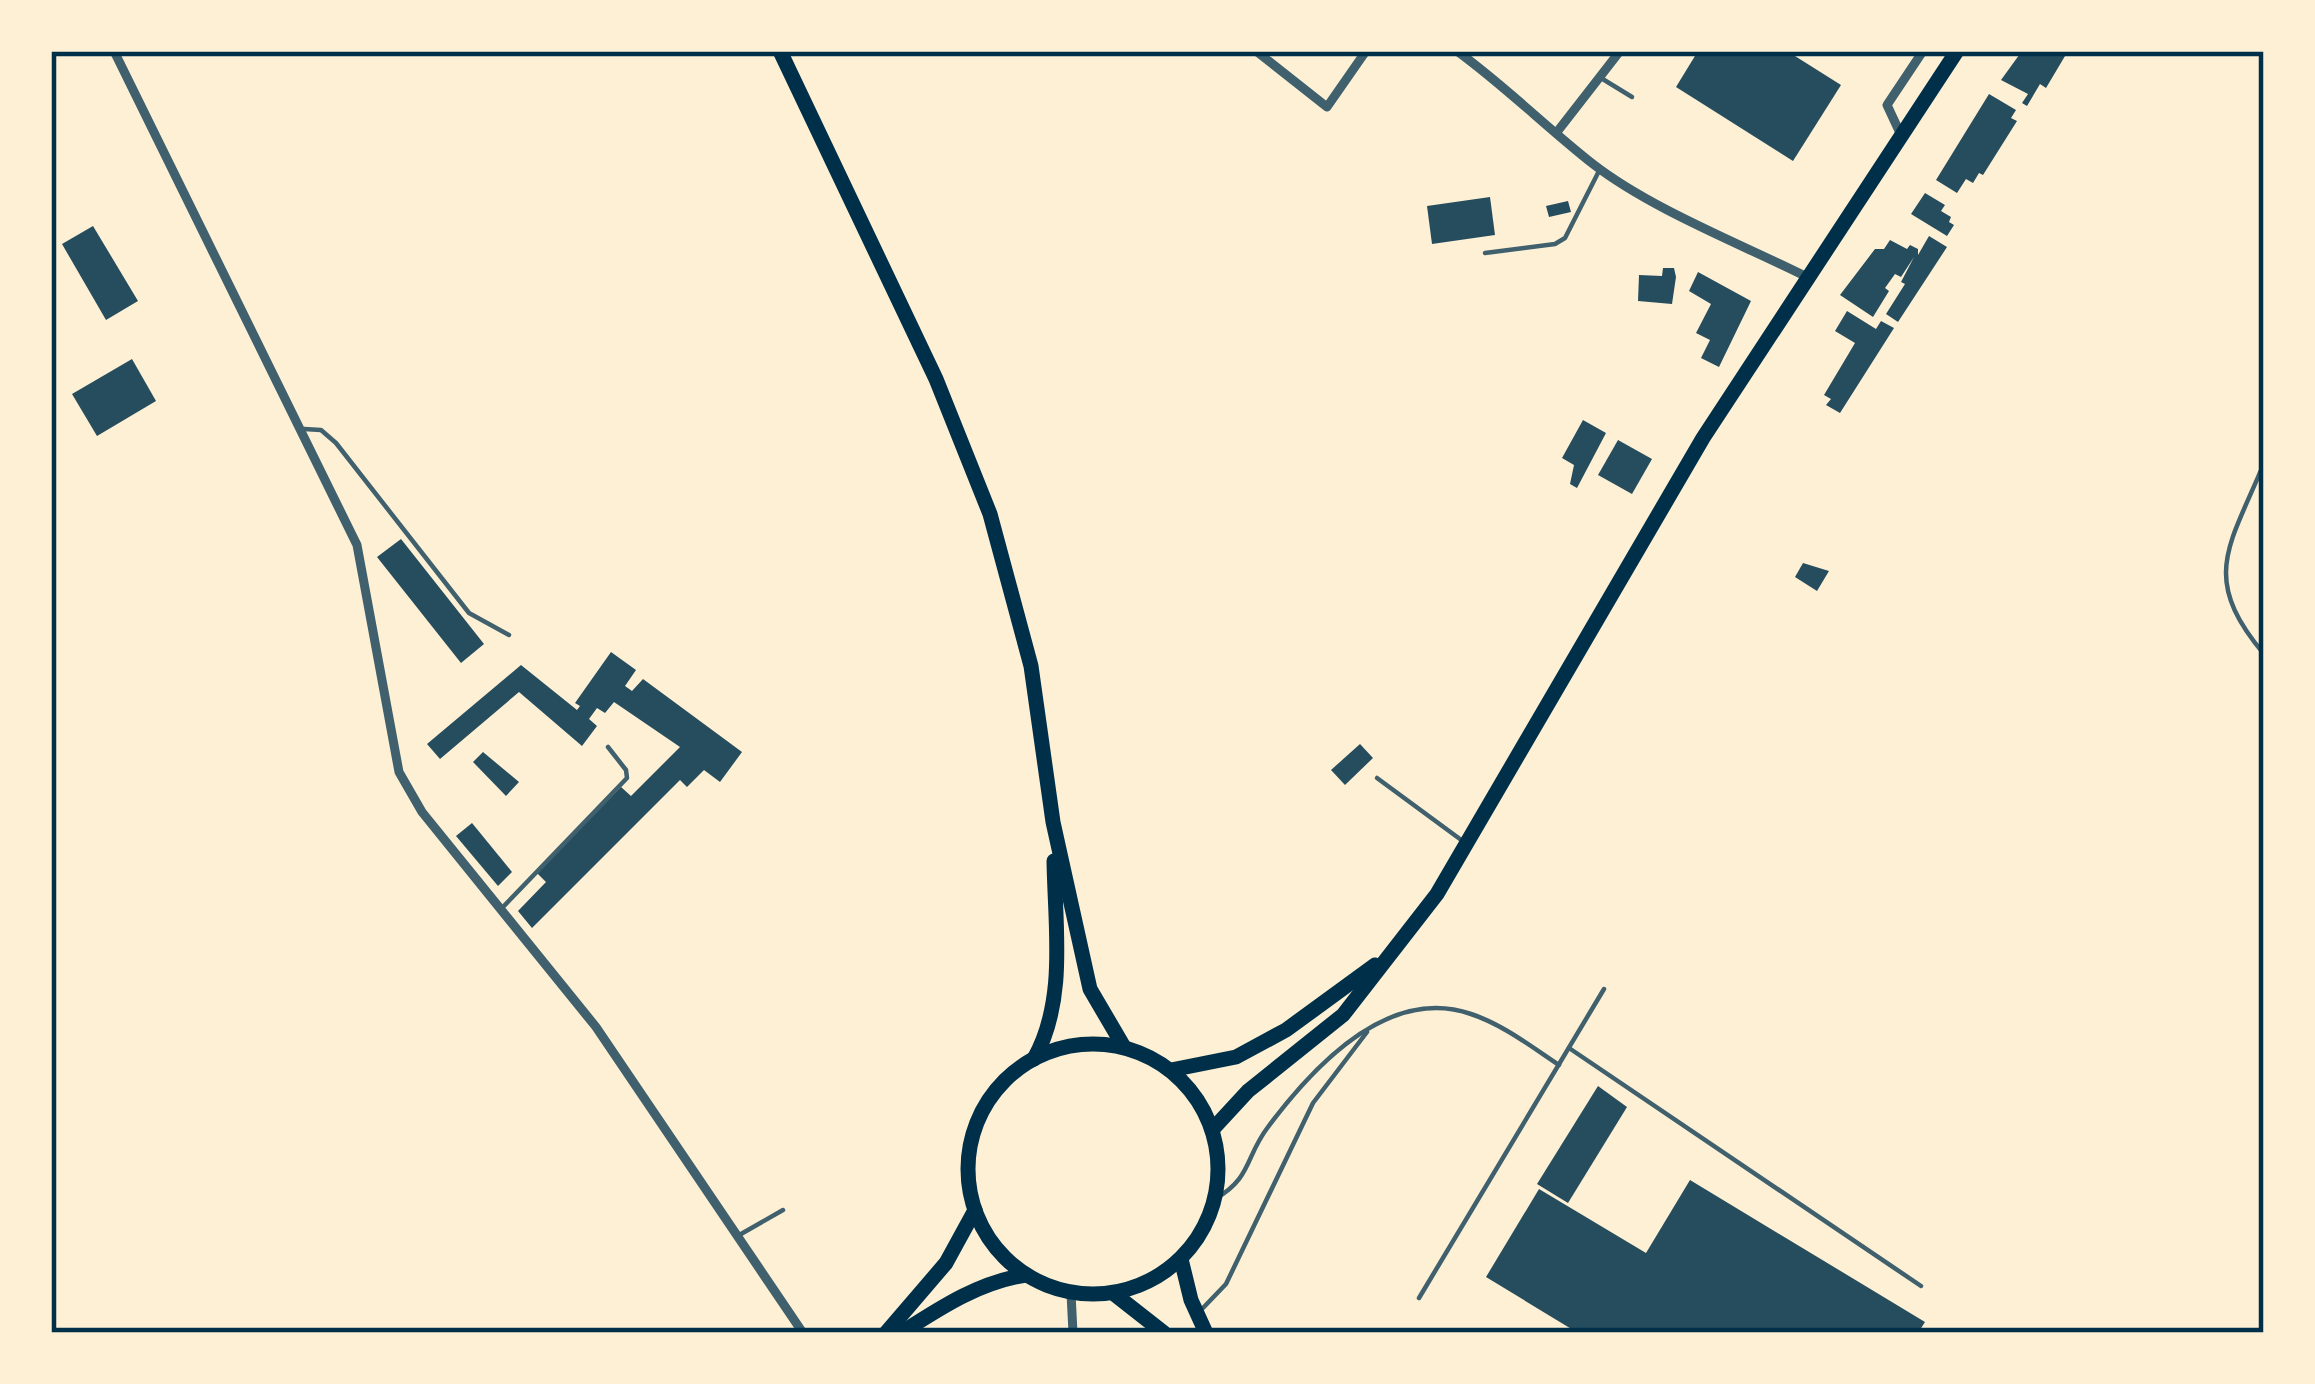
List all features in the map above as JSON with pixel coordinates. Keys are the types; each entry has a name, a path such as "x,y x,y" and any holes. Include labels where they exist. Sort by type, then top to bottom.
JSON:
{"main road":[{"path":"780,51 936,379 990,514 1031,666 1053,822 1090,989 1124,1047"},
{"path":"1212,1130 1247,1091 1343,1016 1468,845 1703,439 1957,51"},
{"path":"1034,1059 1049,1031 1057,976 1053,822"},
{"path":"1171,1070 1236,1057 1253,1048 1286,1030 1392,952"},
{"path":"1093,1043 1124,1047 1171,1070 1203,1107 1219,1164 1215,1199 1202,1231 1181,1259 1150,1282 1113,1293 1071,1293 1026,1276 995,1247 974,1210 968,1163 974,1132 987,1102 1034,1059 1093,1043"},
{"path":"886,1333 946,1263 974,1210"},
{"path":"1181,1259 1206,1333"},
{"path":"901,1333 946,1304 1002,1279 1026,1276"},
{"path":"1113,1293 1164,1333"}],"street":[{"path":"114,51 357,544 399,772 422,812 596,1027 803,1333"},
{"path":"1256,51 1327,107 1366,51"},
{"path":"1456,51 1503,84 1600,169 1638,193 1808,277"},
{"path":"1557,132 1620,51"},
{"path":"1901,135 1887,105 1923,51"},
{"path":"1071,1293 1073,1333"}],"lane":[{"path":"1600,77 1631,97"},
{"path":"1485,253 1555,244 1565,238 1600,169"},
{"path":"298,428 321,430 336,443 469,613 509,635"},
{"path":"2264,463 2225,571 2226,596 2239,625 2264,654"},
{"path":"501,910 627,778 608,747"},
{"path":"1377,778 1468,845"},
{"path":"1419,1298 1604,989"},
{"path":"1215,1199 1238,1186 1264,1132 1321,1062 1372,1027 1426,1010 1468,1012 1559,1065"},
{"path":"1198,1313 1226,1284 1313,1103 1372,1027"},
{"path":"1569,1048 1921,1286"},
{"path":"736,1237 783,1210"}],"building":[{"path":"1698,51 1787,51 1841,85 1793,161 1676,87"},
{"path":"2022,51 2068,51 2046,88 2040,84 2027,106 2022,103 2028,94 2001,80"},
{"path":"1989,94 2016,110 2011,118 2017,121 1983,175 1979,173 1973,183 1966,179 1957,193 1936,180"},
{"path":"1925,193 1945,205 1941,211 1954,225 1947,236 1911,214"},
{"path":"1490,197 1495,235 1432,244 1427,206"},
{"path":"1568,201 1571,212 1549,217 1546,206"},
{"path":"93,226 138,301 106,320 62,244"},
{"path":"1929,236 1947,247 1898,322 1886,314 1905,284 1901,282 1914,257 1901,277 1895,274 1885,288 1889,291 1873,317 1840,295 1875,249 1884,249 1890,240 1918,249 1918,255"},
{"path":"1663,268 1674,268 1672,304 1638,301 1639,275 1662,276"},
{"path":"1698,272 1751,301 1719,367 1701,358 1710,340 1696,333 1711,304 1689,291"},
{"path":"1847,311 1876,329 1881,321 1894,328 1840,413 1826,405 1831,399 1824,395 1855,343 1835,331"},
{"path":"132,359 156,401 97,436 72,394"},
{"path":"1583,420 1606,433 1577,488 1570,484 1574,465 1562,458"},
{"path":"1618,440 1652,459 1632,494 1598,475"},
{"path":"401,539 484,644 461,663 377,557"},
{"path":"1803,563 1829,571 1817,591 1795,577"},
{"path":"611,652 636,670 625,686 632,691 643,679 742,752 720,782 704,770 687,787 680,780 532,928 518,911 546,882 537,873 621,787 631,796 680,747 614,702 605,713 597,708 589,719 597,726 582,746 519,692 440,759 427,744 521,665 577,710 580,706 575,703"},
{"path":"1360,744 1373,758 1345,785 1331,770"},
{"path":"483,752 519,782 506,796 473,762"},
{"path":"472,823 512,872 498,886 456,836"},
{"path":"1598,1086 1627,1107 1568,1203 1537,1184"},
{"path":"1690,1180 1925,1322 1918,1333 1609,1333 1601,1328 1598,1333 1578,1333 1486,1277 1539,1189 1646,1253"}]}
